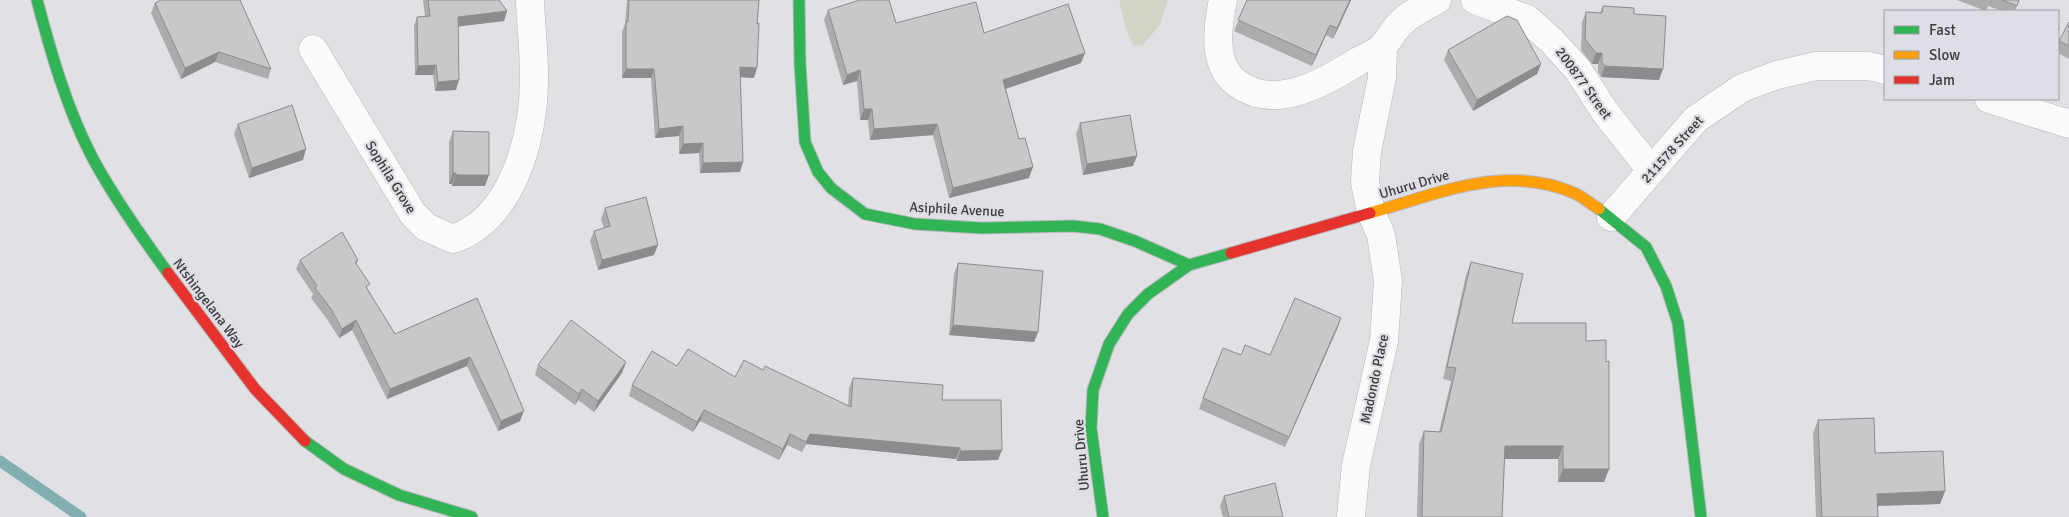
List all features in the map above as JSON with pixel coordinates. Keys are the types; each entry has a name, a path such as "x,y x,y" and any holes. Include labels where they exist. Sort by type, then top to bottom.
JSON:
{"street":[{"name":"Ntshingelana Way","path":"37,0 51,53 67,100 91,155 141,236 255,389 300,437 344,469 399,495 472,517"},
{"name":"Sophila Grove","path":"313,49 413,214 426,227 453,239 468,234 490,215 505,194 522,158 530,123 534,78 530,0"},
{"name":"Asiphile Avenue","path":"800,0 800,64 805,142 818,172 831,188 859,210 865,214 915,224 981,228 1073,226 1100,229 1189,264"},
{"path":"1223,0 1219,55 1230,78 1250,92 1277,96 1303,90 1339,74 1383,47 1400,24 1419,9 1437,0"},
{"name":"200877 Street","path":"1475,0 1527,19 1552,40 1578,70 1605,112 1652,170"},
{"path":"1371,212 1365,182 1367,151 1382,78 1383,47"},
{"name":"211578 Street","path":"1611,217 1696,119 1742,88 1777,75 1816,66 1869,66 1884,70"},
{"path":"1992,100 2069,124"},
{"name":"Uhuru Drive","path":"1103,517 1094,467 1091,428 1094,390 1100,367 1110,344 1128,314 1148,294 1189,264 1473,183 1502,179 1534,181 1574,193 1611,217 1646,247 1666,286 1678,323 1687,384 1701,517"},
{"name":"Madondo Place","path":"1351,517 1356,465 1384,341 1388,281 1381,235 1371,212"}],"shaded area":[{"path":"1119,0 1168,0 1160,25 1142,46 1133,45 1125,26"}],"building":[{"path":"161,0 240,0 271,69 219,52 185,68 155,3"},
{"path":"428,0 499,0 507,11 458,17 459,80 438,82 436,65 418,66 417,17 430,16"},
{"path":"629,0 759,0 757,68 740,67 743,162 703,163 703,143 683,144 683,126 659,129 654,69 626,69 626,22 628,22"},
{"path":"860,0 889,0 896,23 976,2 984,33 1068,4 1085,53 1003,80 1019,139 1025,138 1033,167 953,188 937,124 874,129 872,109 864,109 860,70 847,75 828,10"},
{"path":"1247,0 1350,0 1337,28 1330,25 1316,55 1238,20"},
{"path":"2002,0 2019,0 2017,6"},
{"path":"1603,6 1634,8 1634,14 1666,16 1663,69 1605,66 1602,62 1602,53 1596,53 1585,39 1586,12 1602,13"},
{"path":"1507,16 1517,20 1541,64 1477,100 1448,50"},
{"path":"2069,22 2069,46 2059,41"},
{"path":"292,105 306,149 252,168 238,124"},
{"path":"1130,115 1137,156 1087,164 1080,123"},
{"path":"453,131 489,132 489,175 456,175 456,173 453,173"},
{"path":"646,197 658,245 602,260 594,231 610,226 605,208"},
{"path":"342,232 358,260 355,262 370,284 366,287 395,334 477,298 524,411 501,421 470,357 390,389 356,320 342,329 331,309 315,288 317,286 300,260"},
{"path":"1471,262 1523,274 1512,323 1586,323 1586,341 1606,340 1606,362 1609,361 1609,469 1563,469 1563,446 1505,446 1502,517 1422,517 1424,431 1441,432 1456,368 1447,367"},
{"path":"958,263 1043,271 1038,332 953,325"},
{"path":"1295,298 1341,318 1289,437 1203,398 1223,348 1241,355 1245,345 1270,355"},
{"path":"571,320 626,362 598,401 582,389 579,394 538,365"},
{"path":"688,349 735,377 744,360 763,370 765,366 851,407 853,378 943,385 942,400 1001,400 1002,450 960,451 960,448 810,434 806,442 790,434 783,449 704,410 697,422 632,385 652,351 677,366"},
{"path":"1874,418 1875,453 1943,451 1945,491 1877,494 1878,517 1822,517 1818,420"},
{"path":"1275,483 1283,517 1229,517 1224,496"}],"waterway":[{"path":"0,461 81,517"}],"traffic: fast":[{"path":"37,0 60,79 74,118 91,155 117,200 168,273"},
{"path":"799,0 800,64 805,142 818,172 831,188 865,214 915,224 981,228 1073,226 1100,229 1135,241 1189,265"},
{"path":"1599,209 1646,247 1666,286 1678,323 1701,517"},
{"path":"1103,517 1091,428 1093,390 1109,344 1128,314 1148,294 1189,265 1231,253"},
{"path":"305,441 344,469 399,495 472,517"}],"traffic: slow":[{"path":"1370,213 1446,190 1497,181 1548,184 1574,193 1599,209"}],"traffic: jam":[{"path":"1231,253 1370,213"},
{"path":"168,273 255,389 305,441"}]}
